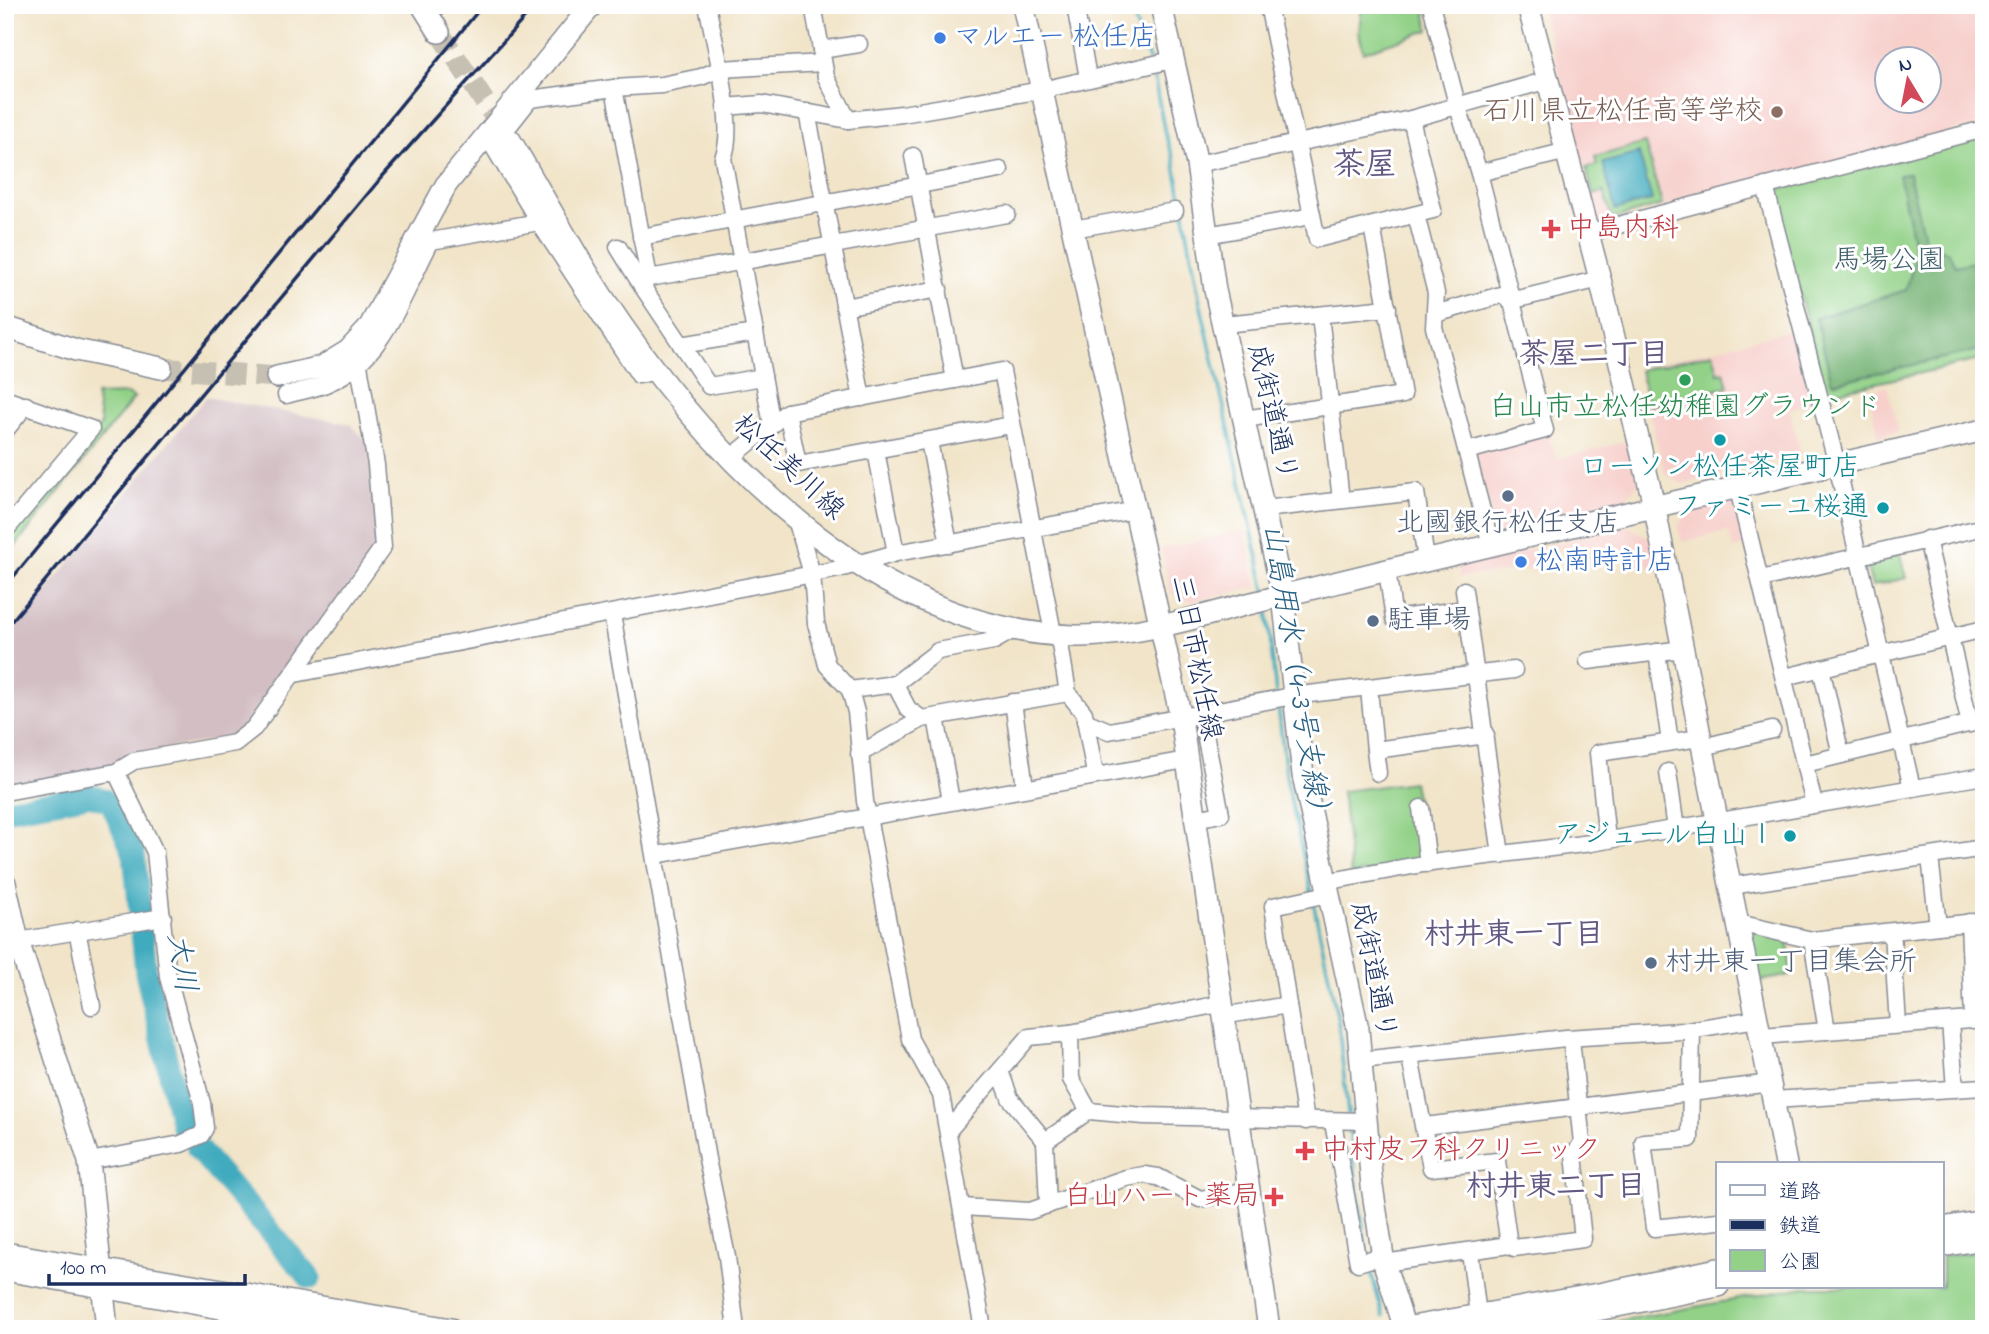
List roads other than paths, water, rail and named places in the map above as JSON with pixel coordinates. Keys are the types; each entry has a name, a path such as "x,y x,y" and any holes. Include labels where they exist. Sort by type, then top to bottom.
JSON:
{"street":[{"path":"422,5 439,32"},
{"path":"281,386 322,367 348,351 369,328 446,185 592,5"},
{"path":"707,5 725,107 727,150 723,158 772,425"},
{"path":"813,5 825,77 848,120"},
{"name":"三日市松任線","path":"1023,5 1162,626 1191,716 1186,760 1269,1329"},
{"path":"1076,5 1088,78"},
{"name":"成街道通り","path":"1161,5 1157,64 1197,164 1223,324 1264,509 1280,698 1303,775 1325,890 1358,1029 1361,1060 1349,1122 1372,1186 1374,1261 1403,1328"},
{"path":"1268,5 1317,239 1433,210 1411,119"},
{"path":"1431,5 1457,104 1479,173 1545,430 1467,451"},
{"path":"1528,5 1600,279 1654,505 1701,742 1720,821 1772,1091 1781,1162"},
{"path":"657,370 639,375 493,146 530,99 683,82 720,69 822,57 859,44"},
{"path":"725,107 762,104 848,120 905,114 1042,90 1157,64"},
{"path":"1197,164 1411,119 1548,79"},
{"path":"614,88 641,237 646,282"},
{"path":"807,112 862,398"},
{"path":"1588,233 1984,129"},
{"name":"松任美川線","path":"510,139 603,296 657,370 731,458 796,519 853,563 914,595 965,617 1017,628 1076,636 1162,626 1654,505 1738,489 1984,430"},
{"path":"1479,173 1567,151"},
{"path":"913,156 955,380"},
{"path":"641,237 1000,170"},
{"path":"1765,186 1836,465 1912,788"},
{"path":"1073,229 1175,211"},
{"path":"646,282 742,260 1007,214"},
{"path":"1416,215 1437,293 1434,327 1491,545"},
{"path":"1207,235 1312,216"},
{"path":"281,386 328,383 359,365 393,318 430,241 539,222"},
{"path":"1244,419 1403,395 1372,226"},
{"path":"618,247 646,282 681,345 709,386 763,377"},
{"path":"1435,314 1600,279"},
{"path":"844,307 939,289"},
{"path":"1223,324 1388,308"},
{"path":"1320,315 1341,500"},
{"path":"5,327 76,350 160,368"},
{"path":"681,345 755,333"},
{"path":"5,793 116,772 134,761 235,743 254,729 295,674 295,666 374,564 383,547 376,465 359,365"},
{"path":"731,458 787,412 1002,372 1053,633 1060,644 1068,694 1084,713 1096,774"},
{"path":"5,399 91,429 5,531"},
{"path":"5,431 26,405"},
{"path":"787,412 798,464 1011,425"},
{"path":"929,441 949,544"},
{"path":"876,451 896,553"},
{"path":"1738,489 1814,804"},
{"path":"1264,509 1416,492 1426,560"},
{"path":"295,674 839,569 896,553 1136,510"},
{"path":"796,519 812,574 816,623 827,665 850,690 856,712 859,754 910,1039 941,1096 984,1329"},
{"path":"1761,579 1984,527"},
{"path":"1805,764 1977,722 1949,636 1927,539"},
{"path":"1387,570 1394,619 1465,609"},
{"path":"1464,590 1501,855"},
{"path":"612,614 707,1159 727,1256 736,1329"},
{"path":"850,690 895,684 938,651 995,641 1017,628"},
{"path":"1785,677 1984,629"},
{"path":"1588,661 1683,649"},
{"path":"1657,652 1670,742"},
{"path":"1821,668 1841,755"},
{"path":"1086,722 1109,731 1280,698 1514,670"},
{"path":"895,684 908,709 929,718"},
{"path":"1369,689 1378,773"},
{"path":"859,754 929,718 1068,694"},
{"path":"1013,702 1025,787"},
{"path":"1191,716 1221,814 1195,819"},
{"path":"929,718 951,801"},
{"path":"1607,840 1598,752 1670,742 1701,742 1772,730"},
{"path":"1375,750 1486,735"},
{"path":"656,855 1186,760"},
{"path":"89,1161 181,1144 201,1135 205,1128 202,1103 155,917 155,852 116,772"},
{"path":"1668,772 1676,829"},
{"path":"1306,1121 1273,906 1428,864 1607,840 1984,776"},
{"path":"1421,808 1428,864"},
{"path":"1731,886 1984,848"},
{"path":"1930,856 1938,926"},
{"path":"5,883 18,941 89,1161 108,1327"},
{"path":"18,941 155,917"},
{"path":"1361,1060 1692,1029 1827,1031 1978,1020 1976,921 1812,940 1738,923"},
{"path":"77,930 92,1006"},
{"path":"1892,932 1898,1025"},
{"path":"1812,940 1827,1031"},
{"path":"948,1130 1029,1037 1221,1010 1288,1005"},
{"path":"1951,1022 1955,1089"},
{"path":"1692,1029 1693,1093 1689,1139 1643,1142 1654,1228 1716,1221"},
{"path":"1070,1033 1072,1079 1089,1111"},
{"path":"1045,1141 1089,1111 1349,1122 1358,1263 1583,1239 1574,1154 1582,1143 1572,1039"},
{"path":"1410,1057 1432,1168 1497,1160 1509,1245"},
{"path":"1000,1071 1010,1098 1045,1141 1048,1205"},
{"path":"1425,1126 1693,1093 1984,1087"},
{"path":"962,1206 1030,1211 1126,1178 1144,1175 1158,1177 1200,1199 1248,1190"},
{"path":"1944,1228 1984,1221"},
{"path":"1944,1246 1984,1239"},
{"path":"1470,1252 1478,1315"},
{"path":"5,1253 104,1280 328,1322 451,1329"},
{"path":"1403,1328 1604,1293 1716,1269"},
{"path":"5,1270 104,1280"},
{"path":"1501,1329 1716,1286"}],"water":[{"path":"1639,153 1652,200 1615,210 1603,163"}],"waterway":[{"name":"山島用水（4-3号支線）","path":"1129,5 1149,60"},
{"name":"山島用水（4-3号支線）","path":"1153,71 1165,134 1174,159 1200,302 1266,593"},
{"name":"山島用水（4-3号支線）","path":"1267,608 1276,694"},
{"name":"山島用水（4-3号支線）","path":"1278,705 1287,783 1312,894"},
{"name":"大川","path":"5,810 89,795 103,799"},
{"name":"大川","path":"112,804 134,854 146,972 184,1134"},
{"name":"山島用水（4-3号支線）","path":"1313,901 1338,1020 1348,1114"},
{"name":"山島用水（4-3号支線）","path":"1349,1126 1367,1257"},
{"name":"大川","path":"198,1149 310,1278"},
{"name":"山島用水（4-3号支線）","path":"1369,1264 1383,1316"}],"tunnel":[{"path":"439,32 507,136"},
{"path":"161,368 277,377"}],"railway":[{"path":"5,587 483,5"},
{"path":"5,629 381,178 536,5"}],"place":[{"name":"マルエー 松任店","path":"940,38"},
{"name":"石川県立松任高等学校","path":"1777,112"},
{"name":"中島内科","path":"1551,229"},
{"name":"白山市立松任幼稚園グラウンド","path":"1685,380"},
{"name":"ローソン松任茶屋町店","path":"1720,440"},
{"name":"北國銀行松任支店","path":"1508,496"},
{"name":"ファミーユ桜通","path":"1883,508"},
{"name":"松南時計店","path":"1521,562"},
{"name":"駐車場","path":"1373,621"},
{"name":"アジュール白山Ⅰ","path":"1790,836"},
{"name":"村井東一丁目集会所","path":"1651,963"},
{"name":"中村皮フ科クリニック","path":"1305,1151"},
{"name":"白山ハート薬局","path":"1274,1197"}],"district":[{"name":"茶屋","path":"1365,166"},
{"name":"茶屋二丁目","path":"1594,356"},
{"name":"村井東一丁目","path":"1514,936"},
{"name":"村井東二丁目","path":"1556,1188"}],"park label":[{"name":"馬場公園","path":"1889,261"}]}
